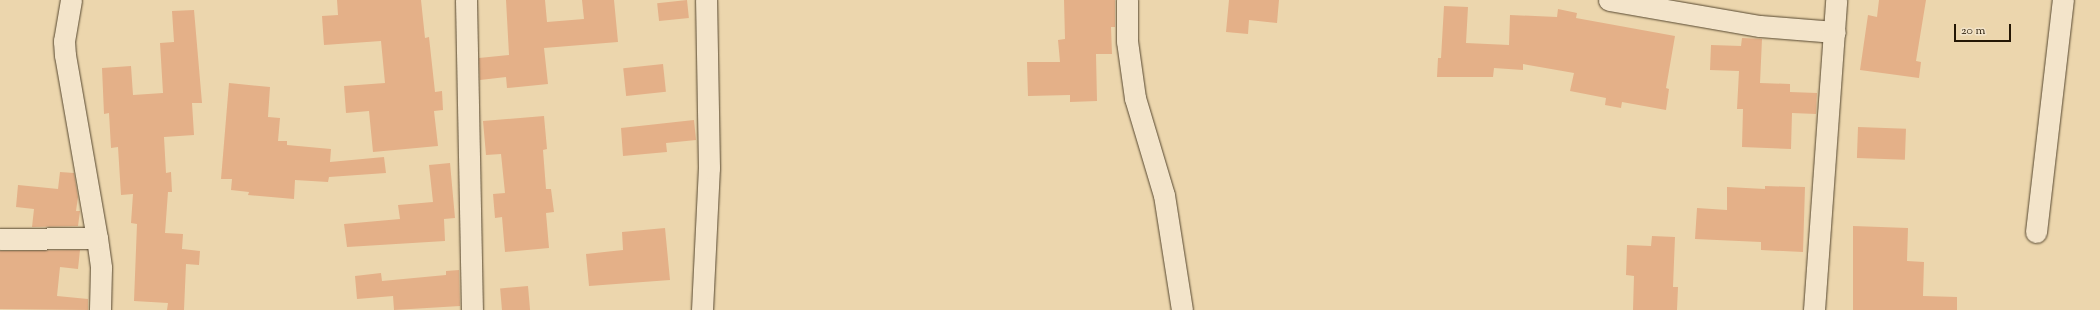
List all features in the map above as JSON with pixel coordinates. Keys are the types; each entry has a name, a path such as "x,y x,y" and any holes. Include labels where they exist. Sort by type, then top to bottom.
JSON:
{"street":[{"path":"71,0 64,41 66,63 97,238 101,268 100,310"},
{"path":"466,0 472,310"},
{"path":"702,310 709,168 706,0"},
{"path":"1127,0 1127,41 1135,98 1164,195 1182,310"},
{"path":"1609,0 1760,26 1834,32"},
{"path":"1814,310 1836,0"},
{"path":"2036,232 2063,0"},
{"path":"0,239 97,238"}],"building":[{"path":"337,0 421,0 425,38 429,37 435,92 442,91 443,110 434,111 438,146 373,152 369,111 346,113 344,86 385,83 381,41 324,45 322,16 338,15"},
{"path":"506,0 545,0 547,22 584,19 582,0 614,0 618,42 544,48 548,84 507,88 506,77 480,80 479,58 509,55"},
{"path":"687,0 689,18 659,21 657,3"},
{"path":"1064,0 1115,0 1115,27 1111,27 1112,54 1096,54 1097,101 1070,102 1070,95 1028,96 1027,62 1060,62 1058,40 1065,39"},
{"path":"1229,0 1279,0 1277,23 1249,20 1248,34 1226,32"},
{"path":"1879,0 1926,0 1916,61 1921,62 1919,78 1860,70 1868,15 1877,17"},
{"path":"1444,6 1468,7 1466,43 1509,45 1510,15 1557,17 1558,9 1577,13 1576,18 1675,36 1666,88 1669,89 1666,110 1622,102 1621,108 1605,105 1606,98 1570,91 1574,73 1523,64 1523,70 1494,68 1493,77 1437,77 1438,58 1441,58"},
{"path":"194,10 202,103 192,103 194,135 164,137 166,173 171,172 172,192 168,192 165,233 183,234 182,249 200,251 199,265 186,264 184,310 167,310 168,303 134,301 137,224 131,223 133,194 121,195 118,147 111,148 109,113 104,114 102,68 131,66 133,95 163,93 160,43 174,42 172,11"},
{"path":"1742,38 1762,39 1760,83 1790,84 1790,92 1817,93 1816,114 1792,113 1791,149 1742,147 1743,109 1737,109 1739,71 1710,70 1711,45 1741,46"},
{"path":"663,64 666,92 626,96 623,68"},
{"path":"229,83 270,87 268,117 280,118 278,141 287,141 287,145 331,149 330,162 384,157 386,173 329,177 328,182 295,180 294,199 248,195 249,192 231,190 232,179 221,179"},
{"path":"544,116 547,149 543,150 546,189 551,189 554,212 546,213 549,248 505,252 502,217 495,218 493,194 505,193 501,154 486,155 483,121"},
{"path":"694,120 696,140 666,143 667,152 623,156 621,128"},
{"path":"1858,127 1906,129 1905,160 1857,158"},
{"path":"450,163 455,218 444,219 445,241 347,247 344,224 400,219 398,205 433,202 429,165"},
{"path":"60,172 74,173 78,197 76,211 80,211 78,226 32,227 34,209 16,207 18,185 58,189"},
{"path":"1765,186 1805,187 1803,252 1761,250 1761,242 1695,239 1697,208 1727,210 1727,187 1765,189"},
{"path":"1853,226 1908,228 1907,261 1924,262 1923,296 1957,297 1957,310 1853,310"},
{"path":"665,228 670,280 589,286 586,254 623,250 622,232"},
{"path":"1652,236 1675,237 1673,287 1678,287 1677,310 1633,310 1634,276 1626,275 1627,245 1651,246"},
{"path":"80,250 78,269 60,267 57,296 88,299 88,310 0,309 0,251"},
{"path":"459,270 460,306 394,310 393,296 357,299 355,276 381,273 382,281 446,275 446,271"},
{"path":"528,286 530,310 502,310 500,288"}]}
